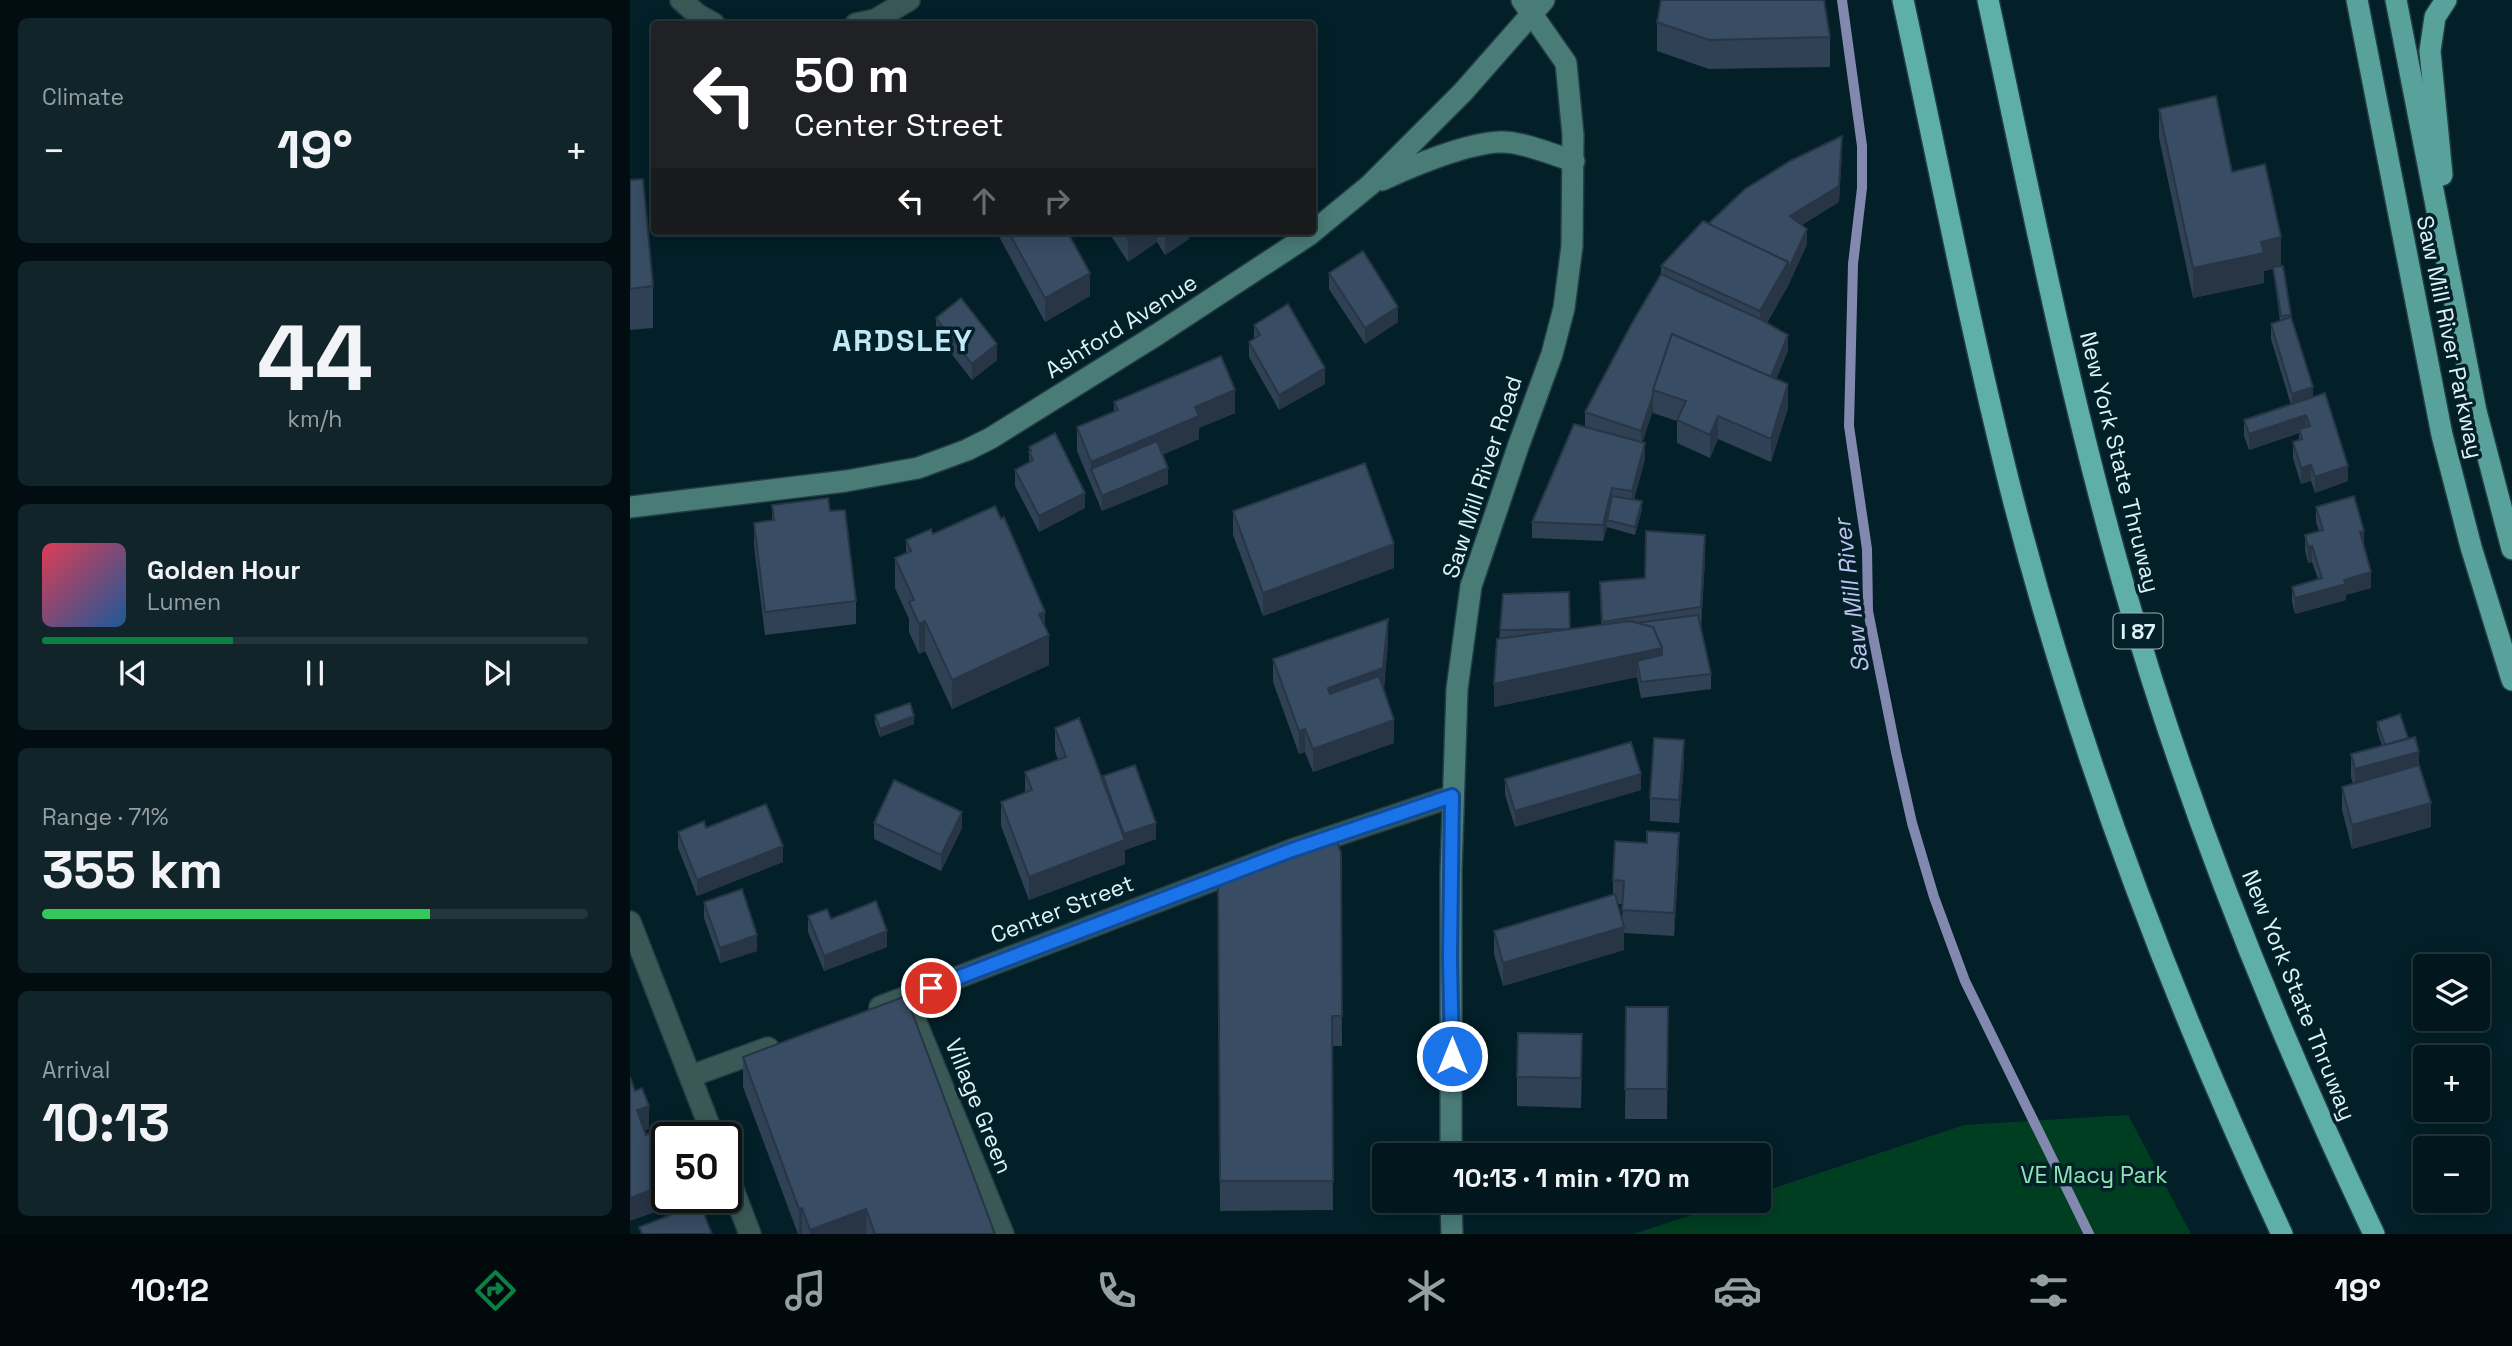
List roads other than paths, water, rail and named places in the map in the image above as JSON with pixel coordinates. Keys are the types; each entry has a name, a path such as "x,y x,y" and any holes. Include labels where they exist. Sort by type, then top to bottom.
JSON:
{"highway":[{"path":"1903,0 2009,483 2052,637 2113,824 2154,935 2196,1043 2282,1234"},
{"name":"New York State Thruway","path":"1989,0 2068,370 2124,585 2162,709 2245,942 2323,1124 2374,1234"},
{"name":"Saw Mill River Parkway","path":"2357,0 2442,435 2471,547 2512,680"},
{"name":"Saw Mill River Parkway","path":"2396,0 2476,411 2512,549"},
{"path":"2446,0 2435,17 2430,51 2453,295"}],"main road":[{"name":"Saw Mill River Road","path":"1451,1143 1452,796 1457,689 1471,586 1518,444 1552,354 1564,308 1572,246 1574,160 1566,63 1533,4"},
{"name":"Ashford Avenue","path":"1316,229 1370,185 1463,92 1533,4"},
{"path":"1370,185 1411,166 1474,146 1501,141 1574,160"},
{"name":"Ashford Avenue","path":"630,506 846,481 918,468 967,450 1023,419 1309,235"},
{"path":"1451,1213 1452,1234"}],"street":[{"path":"681,0 709,21"},
{"path":"871,21 909,0"},
{"name":"Center Street","path":"856,1016 1280,855 1452,796"},
{"path":"630,922 708,1122"},
{"name":"Village Green","path":"906,998 1003,1234"},
{"path":"691,1076 792,1039"},
{"path":"742,1213 750,1234"}],"waterway":[{"name":"Saw Mill River","path":"1842,0 1862,146 1862,188 1853,264 1849,426 1867,549 1868,611 1896,752 1912,823 1934,897 1965,981 2089,1234"}],"district":[{"name":"ARDSLEY","path":"903,340"}],"park label":[{"name":"VE Macy Park","path":"2094,1175"}]}
